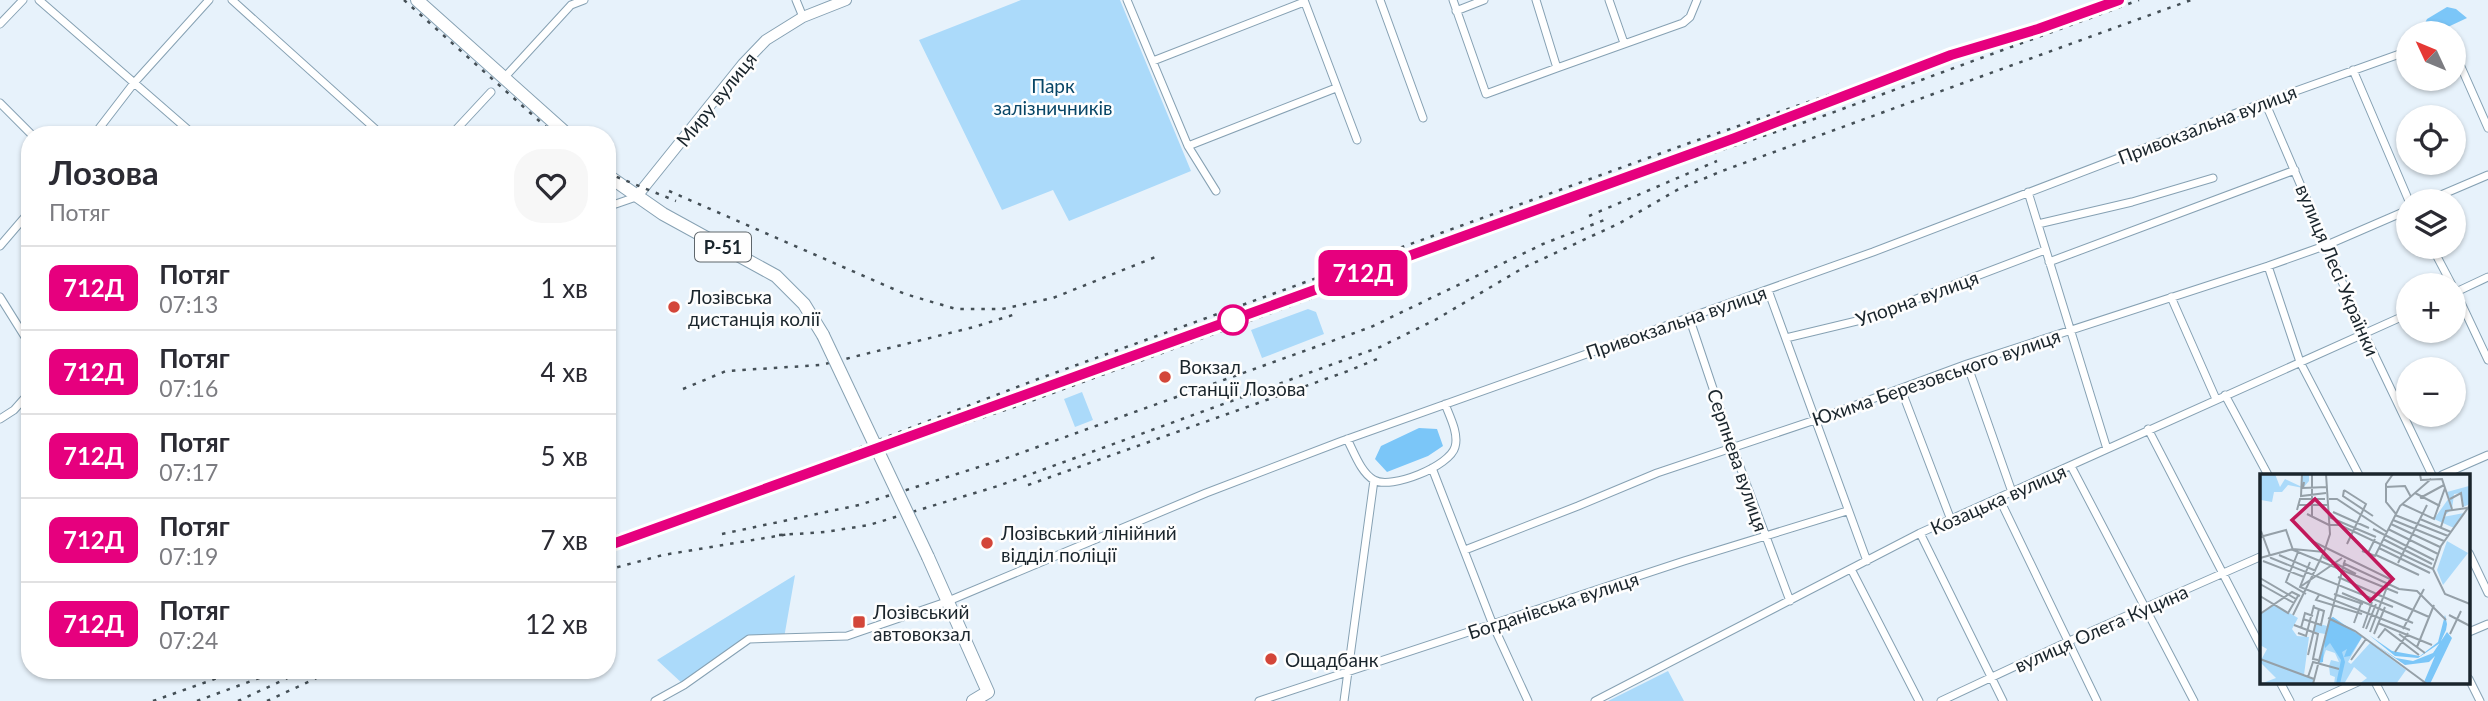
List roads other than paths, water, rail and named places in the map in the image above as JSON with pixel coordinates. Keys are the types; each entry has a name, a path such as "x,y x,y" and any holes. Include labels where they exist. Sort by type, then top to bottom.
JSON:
{"main road":[{"path":"418,0 558,126"},
{"name":"Миру вулиця","path":"637,196 743,64 766,40 803,17 846,0"},
{"name":"Р-51","path":"616,181 663,214 776,276 804,304 823,335 990,696 973,701"}],"street":[{"path":"0,24 23,0"},
{"path":"39,0 184,126"},
{"path":"101,126 134,83 209,0"},
{"path":"232,0 372,126"},
{"path":"504,78 568,3 584,0"},
{"path":"796,0 803,17"},
{"path":"1127,0 1188,146 1216,191"},
{"path":"1380,0 1423,118"},
{"path":"1453,0 1486,93 1683,23 1690,17 1697,0"},
{"path":"1456,11 1483,0"},
{"path":"1536,0 1557,68"},
{"path":"1609,0 1624,43"},
{"path":"1153,61 1304,1 1357,140"},
{"name":"Привокзальна вулиця","path":"655,701 684,685 749,639 847,636 946,602 1206,493 1347,439 1873,252 2265,102 2396,55"},
{"path":"2353,70 2404,189"},
{"path":"2466,78 2488,128"},
{"path":"1188,146 1336,88"},
{"path":"459,126 491,92"},
{"name":"вулиця Лесі Українки","path":"2265,102 2364,333 2432,474"},
{"path":"0,103 23,126"},
{"path":"2049,262 2295,170"},
{"path":"2455,189 2488,175"},
{"path":"2038,224 2132,202 2213,178"},
{"path":"2028,192 2107,449"},
{"path":"616,203 637,196"},
{"name":"Юхима Березовського вулиця","path":"1465,550 1657,473 1815,420 1967,364 2268,266 2327,245 2396,215"},
{"path":"0,246 21,222"},
{"name":"Упорна вулиця","path":"1786,338 1861,320 2045,250"},
{"path":"2268,266 2300,362 2358,474"},
{"path":"2466,285 2488,277"},
{"path":"1768,289 1867,561"},
{"path":"2171,297 2216,399"},
{"path":"0,298 21,331"},
{"path":"2466,315 2488,360"},
{"name":"Серпнева вулиця","path":"1689,317 1732,448 1790,601"},
{"name":"Козацька вулиця","path":"1595,701 1920,533 2396,319"},
{"path":"1967,364 2012,492"},
{"path":"1901,389 1951,520"},
{"path":"2225,395 2267,474"},
{"path":"0,419 21,402"},
{"path":"1347,439 1364,472 1374,480 1391,483 1432,468 1450,458 1455,447 1455,434 1446,404"},
{"path":"2148,429 2260,645"},
{"path":"2444,474 2488,455"},
{"path":"2071,466 2194,701"},
{"path":"1432,468 1493,625 1528,701"},
{"path":"1344,701 1374,480"},
{"path":"1999,498 2097,701"},
{"name":"Богданівська вулиця","path":"1259,701 1684,561 1847,511"},
{"path":"1920,533 2003,701"},
{"path":"2470,555 2488,593"},
{"name":"вулиця Олега Куцина","path":"1941,701 2260,557"},
{"path":"1851,569 1919,701"},
{"path":"2470,632 2488,624"},
{"path":"2470,681 2480,701"},
{"path":"2281,684 2290,701"},
{"path":"2316,701 2354,684"},
{"path":"2376,684 2385,701"}],"railway":[{"path":"404,0 545,126"},
{"path":"616,549 2139,0"},
{"path":"779,535 869,525 998,486 1380,347 1435,320 1523,268 1620,223 1677,190 1722,171 2191,0"},
{"path":"1835,100 1951,55 2016,35"},
{"path":"673,519 1038,379 1843,90"},
{"path":"1589,216 1717,161"},
{"path":"616,177 676,201"},
{"path":"669,191 905,294 956,309 1002,309 1053,298 1158,256"},
{"path":"722,534 859,505 1004,459 1371,327 1543,244 1607,219"},
{"path":"683,389 726,371 821,365 1016,314"},
{"path":"1028,485 1377,359"},
{"path":"616,536 680,514"},
{"path":"616,568 663,555 789,534"},
{"path":"153,701 215,679"},
{"path":"197,701 257,679"},
{"path":"238,701 286,679"},
{"path":"267,701 315,679"}],"train":[{"name":"712Д","path":"616,543 1735,138 1951,55 2038,29 2119,0"}],"place":[{"name":"Лозівська дистанція колії","path":"674,307"},
{"name":"Вокзал станції Лозова","path":"1165,377"},
{"name":"Лозівський лінійний відділ поліції","path":"987,543"},
{"name":"Лозівський автовокзал","path":"859,622"},
{"name":"Ощадбанк","path":"1271,659"}],"park label":[{"name":"Парк залізничників","path":"1053,96"}]}
